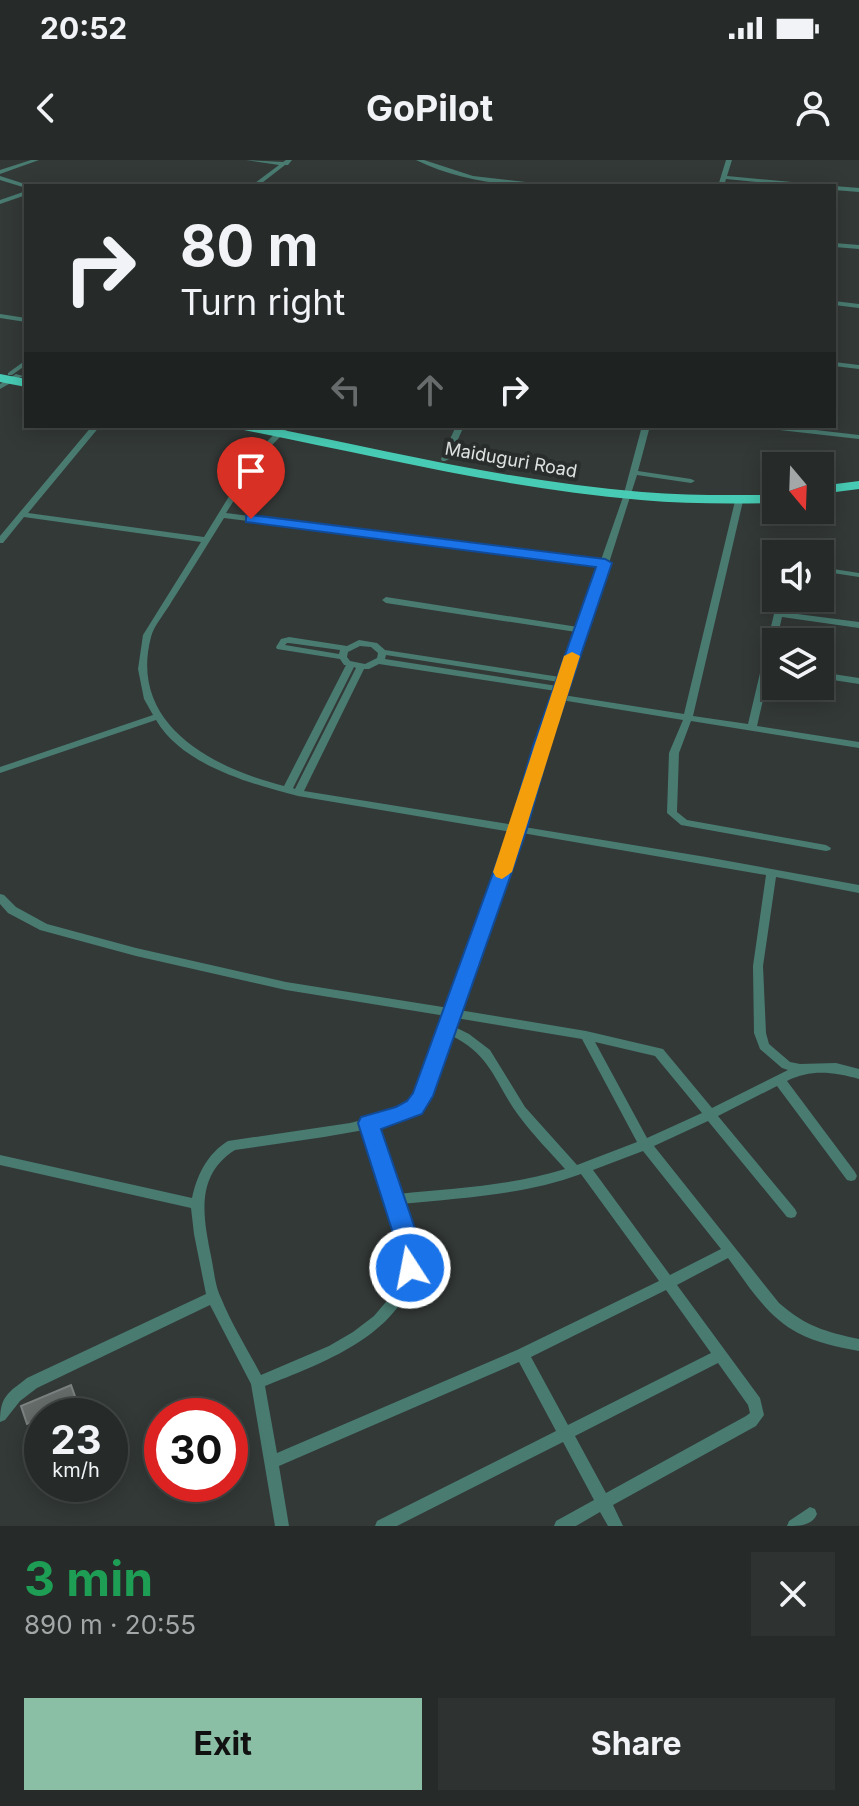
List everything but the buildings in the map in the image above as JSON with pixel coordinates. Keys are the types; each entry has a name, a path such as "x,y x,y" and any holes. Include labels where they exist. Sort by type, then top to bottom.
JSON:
{"highway":[{"name":"Maiduguri Road","path":"282,428 627,494 762,496"},
{"name":"Maiduguri Road","path":"282,428 515,480 627,494 739,501 762,498"},
{"path":"834,491 859,485"},
{"path":"834,493 859,492"},
{"path":"834,496 859,500"}],"street":[{"path":"249,160 288,163"},
{"path":"257,184 288,163 298,160"},
{"path":"419,160 472,178 526,184"},
{"path":"722,184 729,160"},
{"path":"0,172 28,161"},
{"path":"266,184 288,163"},
{"path":"724,177 794,184"},
{"path":"0,178 24,185"},
{"path":"836,188 859,190"},
{"path":"0,199 8,200 24,194"},
{"path":"836,245 859,247"},
{"path":"836,303 859,306"},
{"path":"0,316 24,320"},
{"path":"836,364 859,367"},
{"path":"0,541 94,428"},
{"path":"282,428 260,453 205,540 154,621 143,648 140,660 143,690 156,717 171,734 207,761 237,777 292,792 859,889"},
{"path":"445,459 459,428"},
{"path":"282,1526 258,1383 213,1297 196,1204 213,1157 232,1145 368,1123 415,1108 423,1096 518,829 561,689 627,494 645,428"},
{"path":"780,428 859,437"},
{"path":"633,472 691,481"},
{"path":"739,501 688,718 674,753 672,813 684,823 826,848"},
{"path":"22,514 205,540"},
{"path":"222,515 605,563"},
{"path":"834,571 859,575"},
{"path":"386,600 581,630"},
{"path":"776,628 778,614 859,625"},
{"path":"350,659 289,640 280,647 350,659 381,657 441,666 688,718 859,745"},
{"path":"292,792 348,682 350,659 369,644 381,657"},
{"path":"834,677 859,681"},
{"path":"752,728 762,696"},
{"path":"0,770 156,717"},
{"path":"771,873 758,966 760,1033 764,1046 776,1058 800,1069"},
{"path":"0,898 12,910 44,927 136,952 286,986 586,1035 659,1052 713,1113 791,1213"},
{"path":"449,1029 479,1044 491,1056 512,1098 580,1169 755,1403 757,1415 751,1421 561,1526"},
{"path":"586,1035 644,1143 728,1252 795,1328 859,1345"},
{"path":"393,1200 508,1187 580,1169 713,1113 800,1069 823,1067 859,1074"},
{"path":"779,1079 851,1176"},
{"path":"258,1383 343,1346 390,1309 410,1268 410,1249 368,1123"},
{"path":"0,1160 196,1204"},
{"path":"272,1462 522,1354 728,1252"},
{"path":"0,1415 15,1396 32,1383 213,1297"},
{"path":"522,1354 616,1526"},
{"path":"382,1526 719,1356"},
{"path":"794,1526 810,1514"}],"slow traffic":[{"path":"502,872 572,656"}],"route":[{"path":"251,519 605,563 541,746 518,829 423,1096 415,1108 401,1115 368,1123 410,1249 410,1268"}]}
